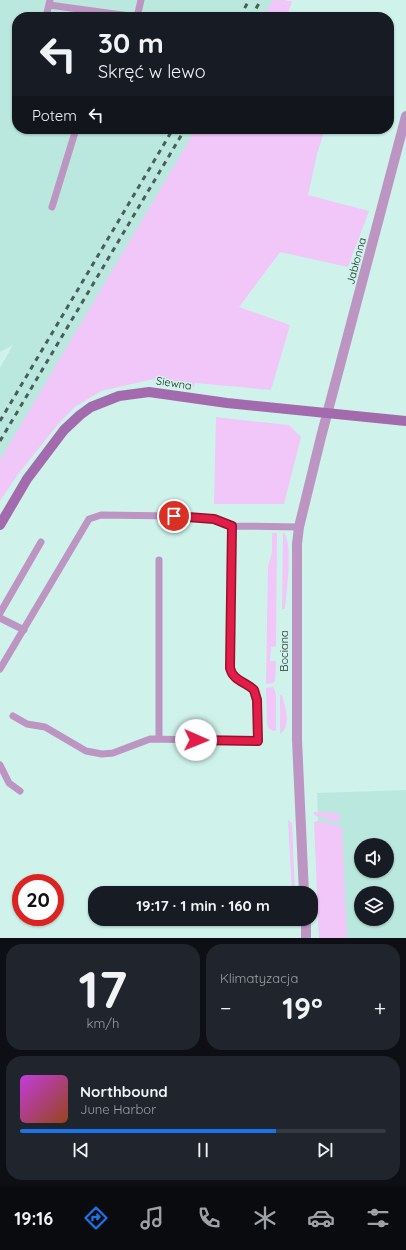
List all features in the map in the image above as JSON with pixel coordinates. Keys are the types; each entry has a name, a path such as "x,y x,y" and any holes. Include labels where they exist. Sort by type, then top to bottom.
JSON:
{"street":[{"name":"Jabłonna","path":"329,413 406,116"},
{"name":"Siewna","path":"0,526 27,479 48,448 80,414 103,400 125,394 149,392 227,403 405,419"},
{"name":"Bociana","path":"304,886 297,733 297,544 299,527 329,413"},
{"path":"306,926 306,938"}],"lane":[{"path":"138,12 141,0"},
{"path":"47,12 50,2 108,12"},
{"path":"52,207 74,134"},
{"path":"0,670 90,519 101,515 174,516 214,519 232,526 299,527"},
{"path":"13,716 27,724 45,727 86,751 102,754 113,753 150,739 258,741 256,694 252,688 241,682 231,673 230,668 232,526"},
{"path":"0,613 41,542"},
{"path":"159,560 159,739"},
{"path":"0,618 24,630"},
{"path":"0,764 8,784 20,791"}],"shaded area":[{"path":"0,0 286,0 279,12 12,12 12,134 206,134 0,488 0,368 13,345 0,352"},
{"path":"273,0 292,1 289,12 266,12"},
{"path":"193,134 323,134 317,154 308,195 369,211 348,267 280,252 239,307 290,325 271,390 195,383 194,387 154,379 101,391 75,407 59,423 19,473 0,501 0,460"},
{"path":"216,417 289,425 301,437 284,504 214,504"},
{"path":"283,532 286,537 289,557 285,609 282,609"},
{"path":"272,533 277,533 276,646 271,647 270,661 276,661 275,681 273,683 266,684 268,566 272,553"},
{"path":"273,687 276,694 276,730 274,731 269,729 267,724 266,688"},
{"path":"280,695 282,695 285,705 287,721 284,731 280,734"},
{"path":"406,790 406,938 322,938 317,793"},
{"path":"314,812 337,813 341,818 336,822 314,815"},
{"path":"288,820 292,823 295,886 292,886"},
{"path":"318,821 342,826 347,938 319,938 318,886 317,886 314,822"}],"railway":[{"path":"243,12 249,0"},
{"path":"254,12 261,0"},
{"path":"0,421 170,134"},
{"path":"0,441 182,134"}],"route":[{"path":"174,516 214,519 232,526 230,668 231,673 241,682 254,690 257,700 258,741 196,740"}]}
